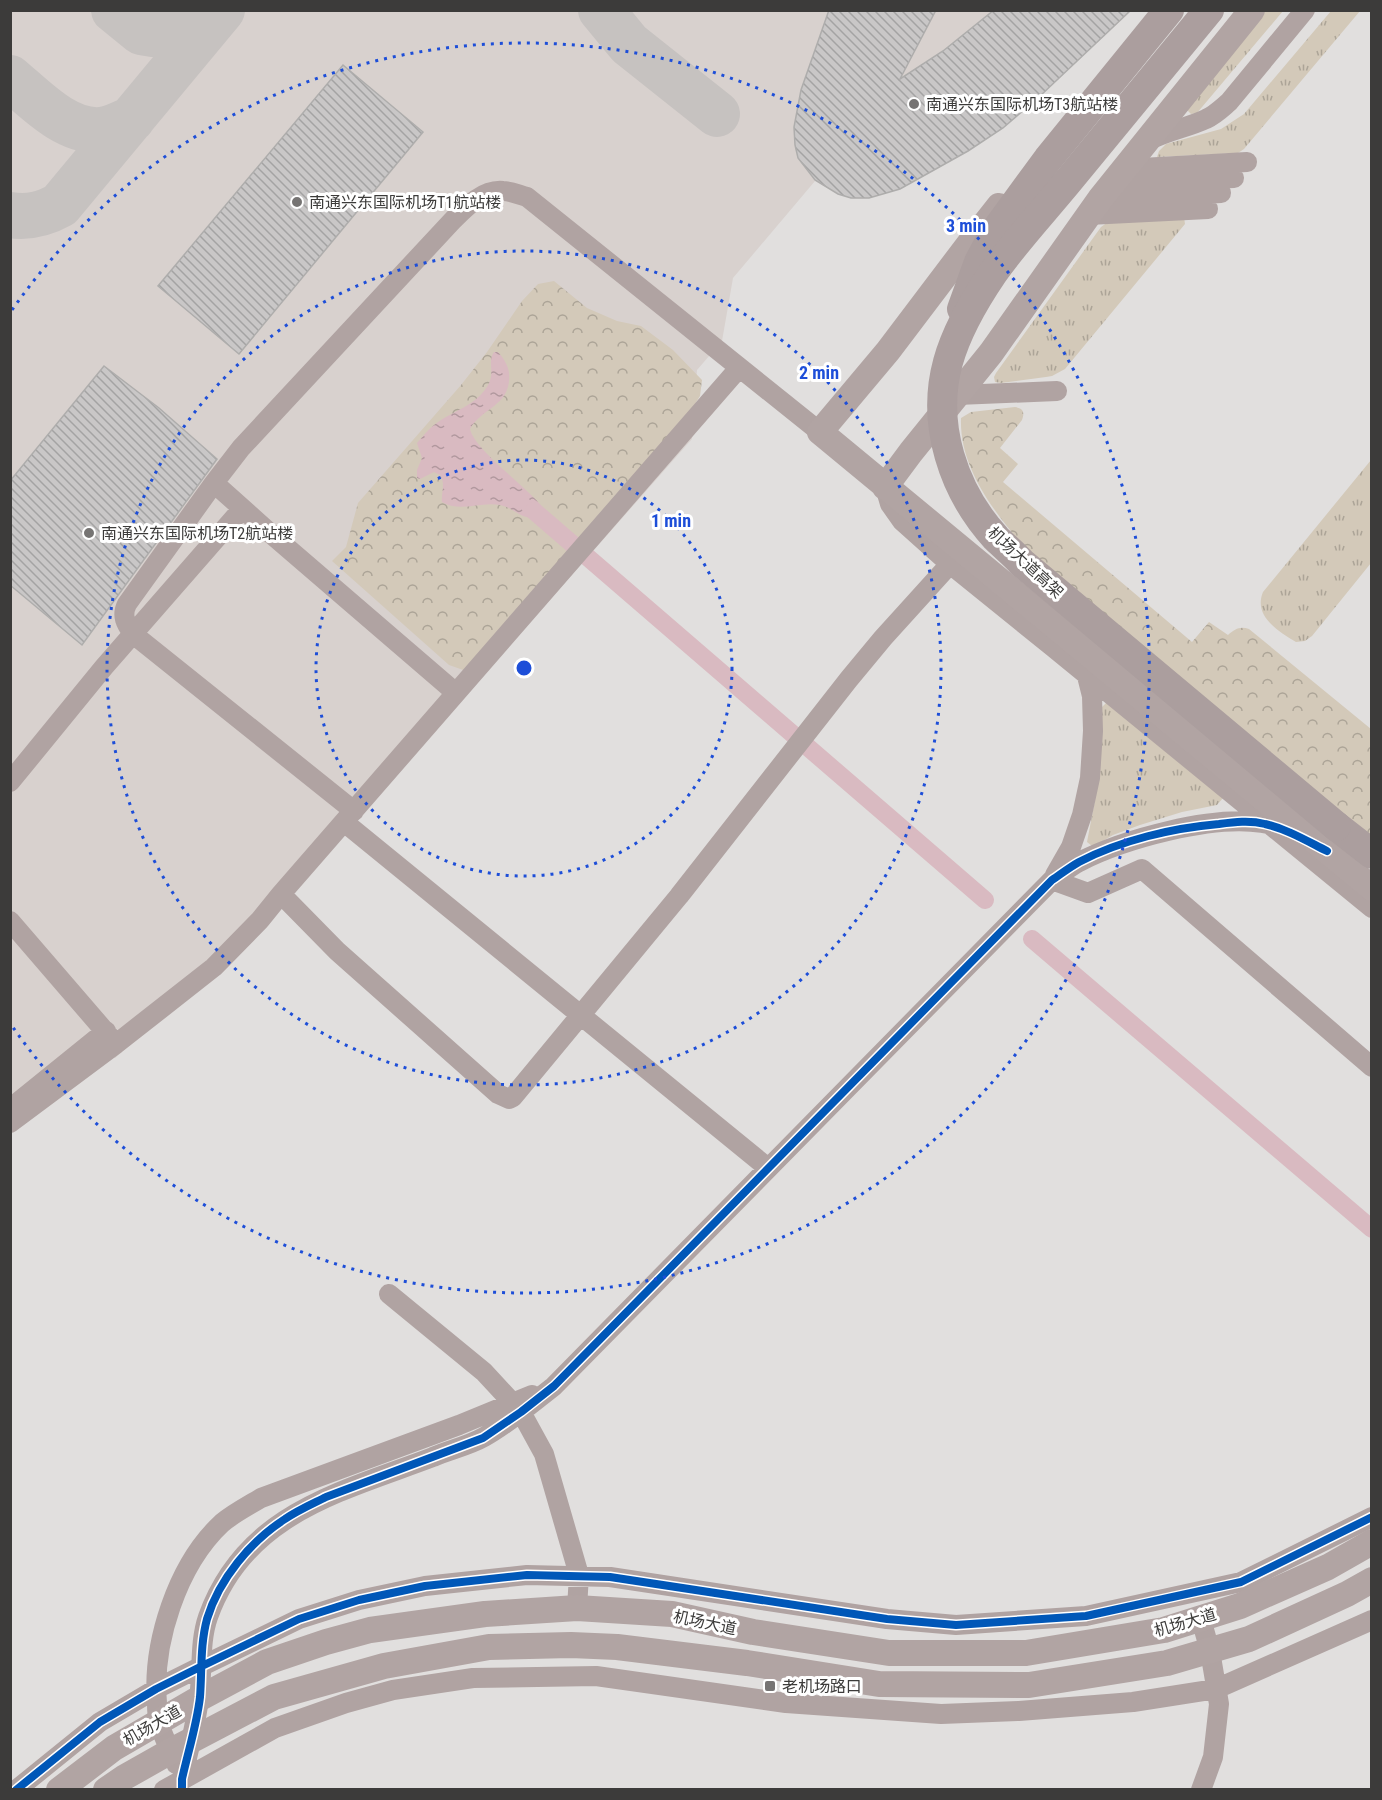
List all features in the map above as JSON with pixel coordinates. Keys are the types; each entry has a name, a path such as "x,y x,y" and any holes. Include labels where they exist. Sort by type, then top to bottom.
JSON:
{"highway":[{"path":"948,362 957,322 967,294 996,230 1048,159 1169,10"},
{"name":"机场大道高架","path":"1209,10 994,273 965,322 948,362 943,395 943,425 948,453 958,482 974,509 995,537 1022,563 1331,839 1371,854"}],"main road":[{"path":"1160,10 969,243 888,351 820,432 1057,639 1118,679 1331,839 1371,866"},
{"path":"885,487 910,452 991,353 1106,192 1252,10"},
{"path":"1331,839 1371,888"},
{"name":"机场大道","path":"59,1790 114,1748 158,1721 267,1662 370,1630 485,1614 577,1608 672,1614 753,1632 889,1653 1026,1653 1164,1630 1201,1619 1240,1606 1328,1567 1371,1542"},
{"name":"机场大道","path":"106,1790 181,1746 274,1697 384,1666 489,1647 571,1645 617,1647 747,1663 879,1684 1029,1685 1167,1664 1210,1651 1249,1639 1347,1594 1371,1580"}],"street":[{"path":"1145,143 1157,136 1206,119 1217,112 1305,10"},
{"path":"1106,192 1247,162"},
{"path":"1106,192 1227,185"},
{"path":"768,1168 580,1015 133,634 124,618 123,611 241,448 453,220 486,194 502,190 527,197 820,432"},
{"path":"1106,192 1208,209"},
{"path":"10,1107 214,967 260,920 739,368"},
{"path":"957,395 1057,391"},
{"path":"214,483 456,693"},
{"path":"885,487 890,504 902,521 950,564 1057,639 1086,671 1371,908"},
{"path":"10,782 133,634 242,509"},
{"path":"281,894 337,951 504,1098 509,1099 518,1094 679,896 826,708 883,639 950,564"},
{"path":"1086,671 1118,679"},
{"path":"1052,880 1071,847 1082,815 1090,778 1093,731 1092,696 1086,671"},
{"path":"181,1746 158,1721 156,1689 162,1640 176,1593 193,1560 222,1523 261,1498 448,1429 517,1407 554,1386 1052,880 1078,862 1156,834 1199,825 1263,823 1331,839"},
{"path":"1052,880 1088,893 1142,869 1371,1067"},
{"path":"10,921 111,1037"},
{"path":"10,1123 111,1037"},
{"path":"389,1294 484,1372 517,1407 543,1454 579,1575 577,1608"},
{"path":"182,1784 181,1746 200,1698 200,1666 207,1619 230,1574 249,1550 264,1534 305,1507 483,1438 517,1407"},
{"path":"16,1790 100,1722 200,1666 299,1619 359,1600 425,1586 527,1575 579,1575 610,1577 887,1619 956,1625 1086,1616 1240,1582 1371,1517"},
{"path":"1201,1619 1210,1651 1219,1704 1213,1757 1201,1790"},
{"path":"164,1790 182,1784 275,1728 316,1713 393,1690 473,1678 596,1676 786,1703 941,1714 1019,1711 1133,1702 1216,1689 1371,1620"}],"shaded area":[{"path":"11,11 1131,11 1003,128 900,189 869,198 851,198 838,194 815,181 733,278 722,341 697,370 692,439 314,867 154,1024 115,1058 101,1043 11,1111"}],"green space":[{"path":"1263,11 1283,11 1197,113 1191,114 1187,110"},
{"path":"1331,11 1360,11 1244,149 1238,153 1157,157 1166,144 1221,129 1244,114"},
{"path":"1184,217 1185,224 1065,369 1052,376 995,382 996,373 1101,227 1108,222"},
{"path":"554,281 587,308 617,321 641,326 673,350 702,380 700,396 678,431 466,671 449,665 332,561 346,547 358,503 461,385 522,301 538,284"},
{"path":"1015,407 1023,411 1022,420 1000,448 1018,464 1003,482 1192,642 1209,622 1228,635 1238,629 1249,629 1371,729 1371,842 1027,550 1003,522 973,473 962,437 961,418 971,412"},
{"path":"1371,460 1371,563 1312,636 1305,641 1296,642 1275,628 1264,615 1261,608 1263,592"},
{"path":"1107,702 1223,798 1217,805 1182,812 1140,825 1113,835 1096,845 1092,846 1087,842 1095,800 1102,707"}],"water":[{"path":"494,352 498,352 507,365 509,384 501,399 470,429 481,448 543,508 540,516 534,518 500,505 456,507 449,505 442,502 443,485 440,475 434,472 420,479 417,478 417,470 422,458 417,443 437,422 480,396 490,380 491,360"}],"building":[{"name":"南通兴东国际机场T3航站楼","path":"829,10 936,10 900,79 943,51 994,10 1131,10 1003,128 968,151 900,189 869,198 851,198 838,194 815,180 798,158 795,145 794,127 801,90"},
{"name":"南通兴东国际机场T1航站楼","path":"343,65 423,132 239,354 158,286"},
{"name":"南通兴东国际机场T2航站楼","path":"104,366 159,408 217,459 82,645 10,585 10,481"}],"waterway":[{"path":"534,511 985,900"},
{"path":"1032,939 1372,1229"}],"taxiway":[{"path":"114,10 141,32 153,34 168,34 198,27 218,15"},
{"path":"10,215 36,214 60,205 222,10"},
{"path":"601,10 629,44 717,114"},
{"path":"10,78 52,113 76,126 101,130 132,119"}],"cycle path":[{"path":"182,1790 182,1779 199,1707 202,1648 207,1619 212,1604 228,1576 260,1538 285,1519 326,1497 483,1438 554,1386 1052,880 1079,862 1130,841 1184,829 1230,823 1254,822 1273,826 1327,851"},
{"path":"16,1790 100,1722 156,1689 200,1667 299,1619 359,1600 425,1586 527,1575 610,1577 887,1619 956,1625 1086,1616 1241,1582 1372,1517"}],"place":[{"name":"南通兴东国际机场T3航站楼","path":"914,104"},
{"name":"南通兴东国际机场T1航站楼","path":"297,202"},
{"name":"南通兴东国际机场T2航站楼","path":"89,533"},
{"name":"老机场路口","path":"770,1686"}]}
